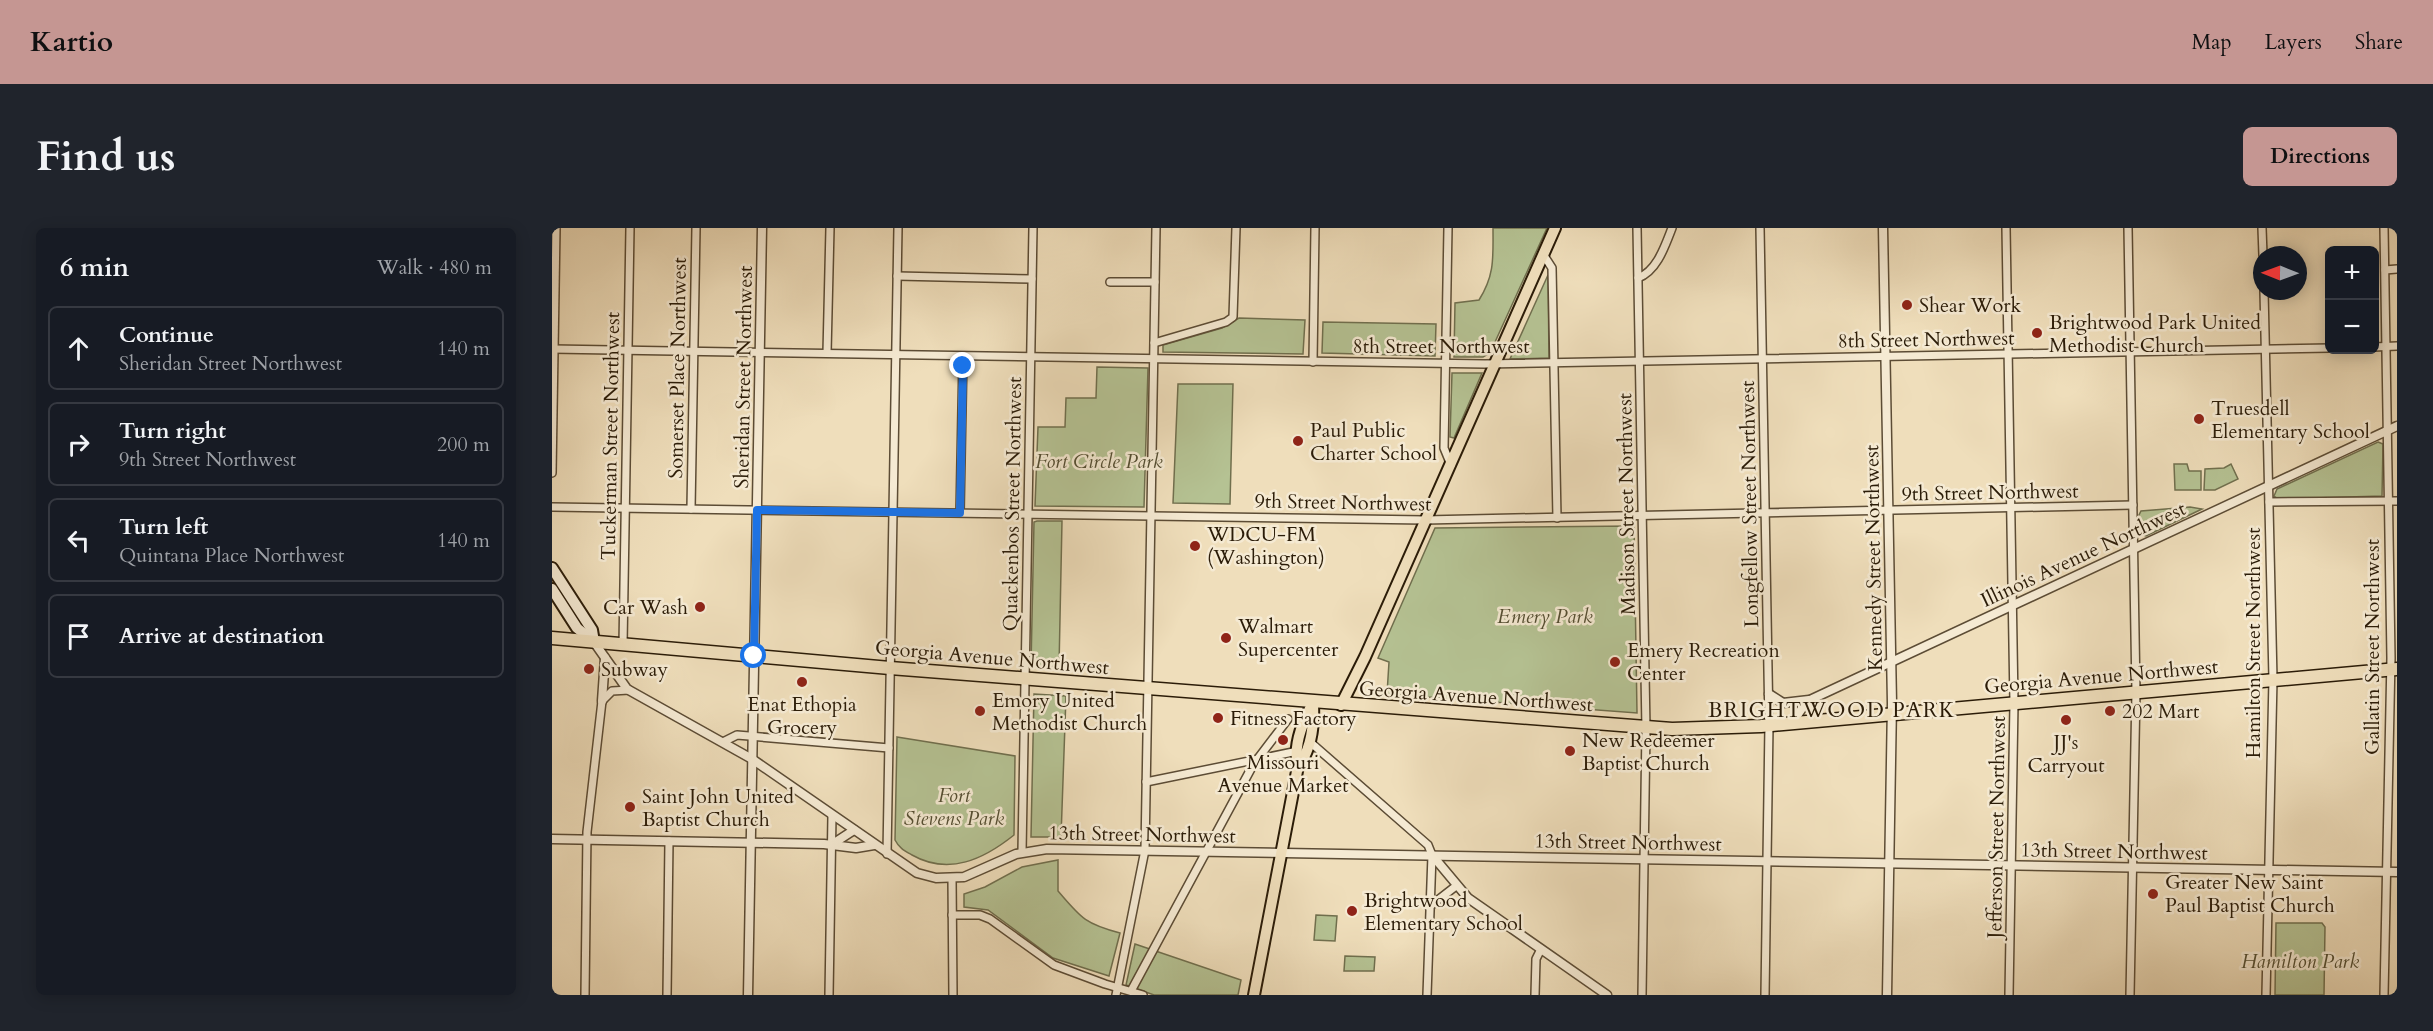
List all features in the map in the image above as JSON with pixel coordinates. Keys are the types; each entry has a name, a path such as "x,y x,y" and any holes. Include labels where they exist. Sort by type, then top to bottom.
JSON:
{"highway":[{"name":"Georgia Avenue Northwest","path":"552,638 890,668 1647,729 1709,729 1769,725 2394,669"}],"main road":[{"path":"1341,705 1451,465 1555,228"},
{"path":"552,568 592,630 594,642"},
{"path":"552,589 577,628 594,642"},
{"path":"1298,766 1305,759 1310,742 1314,721 1313,703"},
{"path":"1254,995 1298,766 1298,751 1304,720 1313,703"}],"street":[{"path":"552,473 556,228"},
{"name":"Tuckerman Street Northwest","path":"622,645 630,228"},
{"name":"Somerset Place Northwest","path":"692,509 696,228"},
{"name":"Sheridan Street Northwest","path":"748,995 762,228"},
{"path":"827,353 830,228"},
{"path":"887,854 898,228"},
{"name":"Quackenbos Street Northwest","path":"1022,852 1033,228"},
{"path":"1117,992 1145,850 1156,228"},
{"path":"1154,343 1226,322 1233,316 1236,228"},
{"path":"1313,362 1315,228"},
{"path":"1448,228 1444,448 1451,465"},
{"name":"Madison Street Northwest","path":"1637,228 1647,729 1642,995"},
{"path":"1638,278 1650,272 1672,228"},
{"name":"Longfellow Street Northwest","path":"1760,228 1769,694 1765,995"},
{"name":"Kennedy Street Northwest","path":"1883,228 1892,714 1887,995"},
{"name":"Jefferson Street Northwest","path":"2006,228 2014,703 2009,995"},
{"path":"2128,228 2136,692 2130,995"},
{"path":"2262,228 2263,246"},
{"name":"Gallatin Street Northwest","path":"2384,228 2386,431 2394,669 2384,995"},
{"path":"1543,254 1552,268 1557,518"},
{"path":"2385,270 2397,269"},
{"path":"897,276 1032,279"},
{"path":"1110,282 1155,282"},
{"name":"Hamilton Street Northwest","path":"2264,300 2273,679 2266,995"},
{"path":"2379,347 2397,346"},
{"name":"8th Street Northwest","path":"553,349 1495,364 2325,348"},
{"path":"960,513 963,356"},
{"name":"Illinois Avenue Northwest","path":"1792,723 1805,704 1812,699 2397,426"},
{"path":"2269,502 2397,501"},
{"name":"9th Street Northwest","path":"552,507 1425,520 2133,505"},
{"path":"594,642 629,690"},
{"path":"585,995 587,840 602,701 604,657"},
{"path":"602,701 612,691 629,690"},
{"name":"13th Street Northwest","path":"629,690 752,759 917,873 952,879 976,874 1022,852 1045,849 2397,872"},
{"path":"1769,694 1786,704 1812,699"},
{"path":"1131,991 1257,758 1288,719"},
{"path":"723,742 734,735 889,747"},
{"path":"1310,742 1420,836 1432,855 1468,898 1607,995"},
{"path":"1146,782 1298,751"},
{"path":"829,995 832,815"},
{"path":"831,845 854,830"},
{"path":"552,839 831,845 856,848 874,845"},
{"path":"667,995 669,841"},
{"path":"1427,995 1432,855"},
{"path":"952,879 952,995"},
{"path":"1429,907 1456,885"},
{"path":"952,915 980,915 990,919 1048,962 1117,992 1131,991 1143,995"},
{"path":"1535,995 1536,959 1541,949"}],"green space":[{"path":"1493,228 1547,228 1490,353 1483,357 1454,357 1455,303 1479,300 1484,291 1492,266"},
{"path":"1548,275 1549,358 1510,359"},
{"path":"1239,318 1305,320 1303,354 1163,352 1163,345 1222,328"},
{"path":"1323,322 1436,324 1435,356 1322,353"},
{"name":"Fort Circle Park","path":"1097,367 1148,368 1144,507 1035,506 1038,427 1065,427 1066,398 1096,398"},
{"path":"1452,373 1482,373 1454,438 1450,437"},
{"path":"1178,384 1233,384 1230,504 1173,503"},
{"path":"2378,442 2383,444 2382,496 2278,499 2274,496 2277,489"},
{"path":"2174,464 2187,464 2189,471 2201,471 2201,490 2175,490"},
{"path":"2231,464 2238,479 2215,490 2204,490 2205,469 2224,468"},
{"path":"2190,507 2202,509 2146,536 2140,534 2139,515 2141,511"},
{"name":"Fort Circle Park","path":"1062,521 1059,667 1031,666 1034,522"},
{"name":"Emery Park","path":"1634,526 1637,713 1387,694 1389,662 1378,658 1435,528"},
{"path":"1034,694 1066,696 1061,837 1031,837"},
{"name":"Fort Stevens Park","path":"897,737 1015,756 1014,835 991,851 966,862 953,864 926,861 902,849 895,840"},
{"path":"1058,860 1058,891 1072,908 1091,923 1120,933 1109,976 1053,958 988,910 964,907 964,894 985,887 1022,867"},
{"path":"1316,915 1337,916 1335,941 1314,940"},
{"name":"Hamilton Park","path":"2276,923 2322,923 2325,927 2324,995 2275,995"},
{"path":"1135,944 1241,980 1238,995 1154,995 1126,985"},
{"path":"1345,956 1375,957 1374,971 1344,971"}],"place":[{"name":"Shear Work","path":"1907,305"},
{"name":"Brightwood Park United Methodist Church","path":"2037,333"},
{"name":"Truesdell Elementary School","path":"2199,419"},
{"name":"Paul Public Charter School","path":"1298,441"},
{"name":"WDCU-FM (Washington)","path":"1195,546"},
{"name":"Car Wash","path":"700,607"},
{"name":"Walmart Supercenter","path":"1226,638"},
{"name":"Emery Recreation Center","path":"1615,662"},
{"name":"Subway","path":"589,669"},
{"name":"Enat Ethopia Grocery","path":"802,682"},
{"name":"Emory United Methodist Church","path":"980,711"},
{"name":"202 Mart","path":"2110,711"},
{"name":"Fitness Factory","path":"1218,718"},
{"name":"JJ's Carryout","path":"2066,720"},
{"name":"Missouri Avenue Market","path":"1283,740"},
{"name":"New Redeemer Baptist Church","path":"1570,751"},
{"name":"Saint John United Baptist Church","path":"630,807"},
{"name":"Greater New Saint Paul Baptist Church","path":"2153,894"},
{"name":"Brightwood Elementary School","path":"1352,911"}],"district":[{"name":"BRIGHTWOOD PARK","path":"1832,710"}],"route":[{"path":"754,656 757,510 960,513 963,366"}]}
